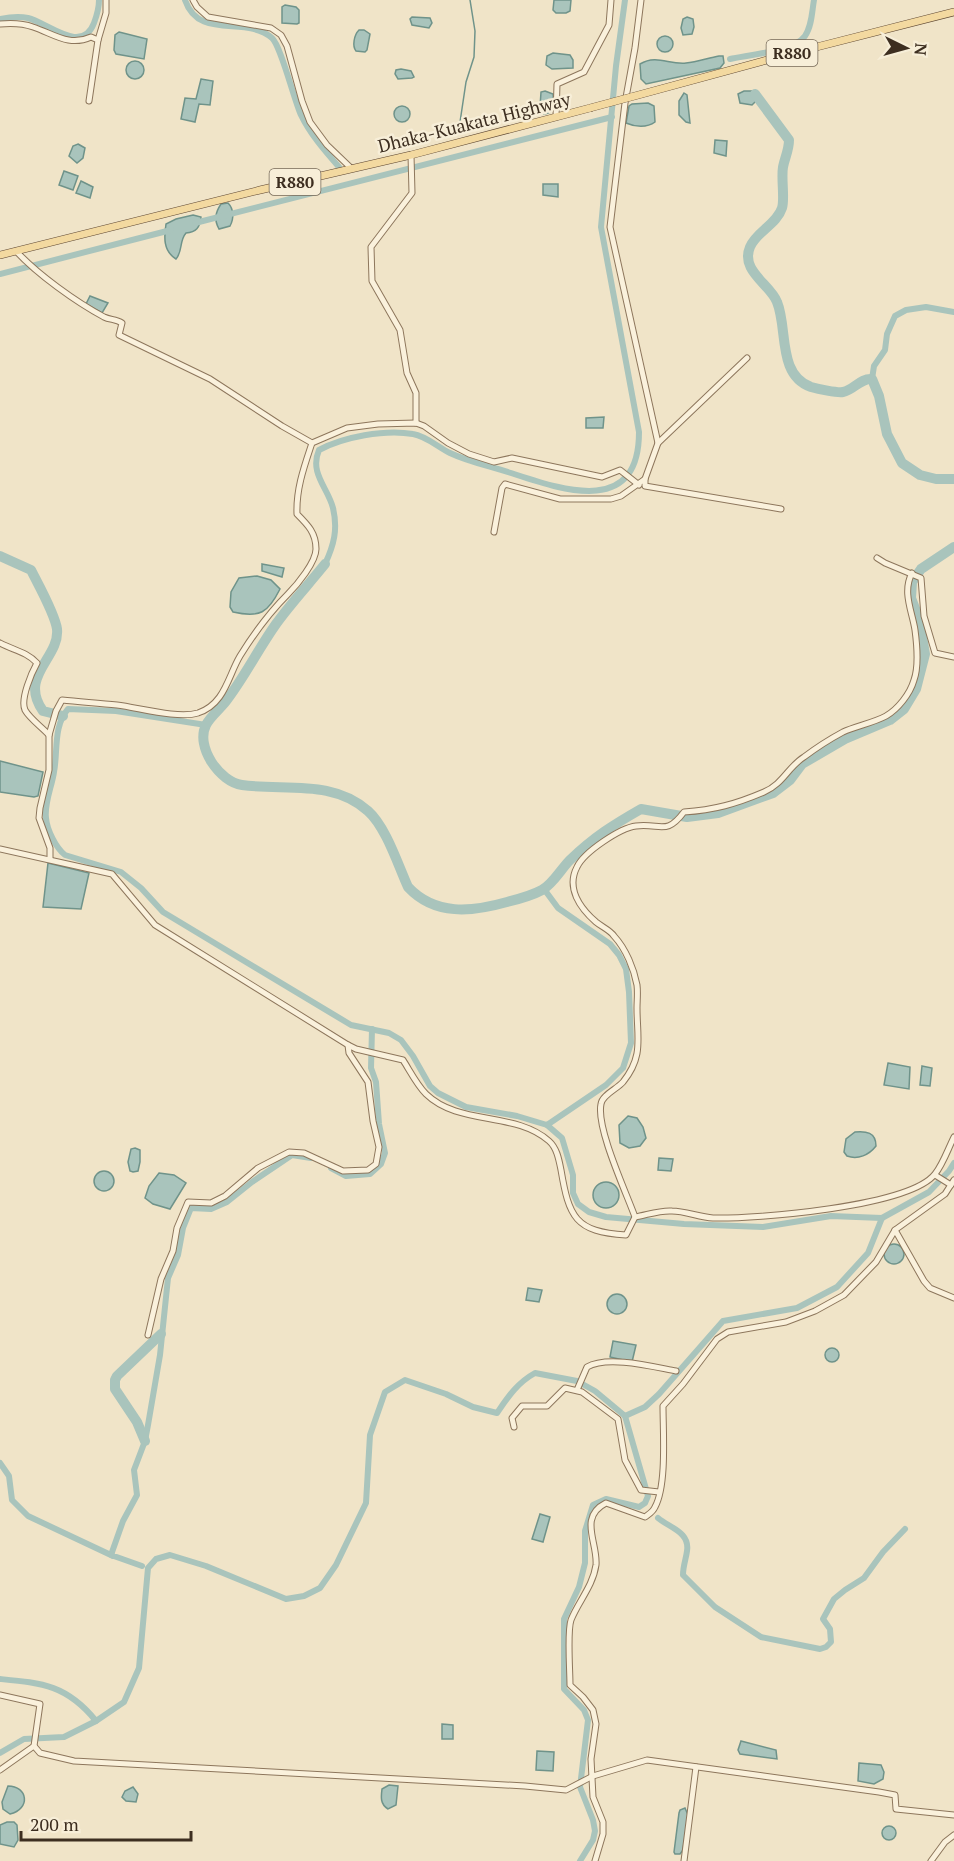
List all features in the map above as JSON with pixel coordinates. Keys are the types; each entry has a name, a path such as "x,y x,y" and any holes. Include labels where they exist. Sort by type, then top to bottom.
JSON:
{"main road":[{"name":"Dhaka-Kuakata Highway","path":"4,254 411,155 954,12"}],"street":[{"path":"88,101 98,40 106,13 106,0"},
{"path":"193,0 208,17 271,28 281,35 287,46 310,122 327,146 351,168"},
{"path":"556,117 557,84 584,72 609,25 611,0"},
{"path":"641,0 635,48 624,103 610,227 658,443"},
{"path":"0,24 32,27 69,41 81,41 92,37 98,40"},
{"path":"411,155 412,193 371,247 372,281 400,330 407,373 416,393 416,423"},
{"path":"0,246 4,254"},
{"path":"16,251 31,267 57,286 105,317 122,323 119,335 210,379 312,443"},
{"path":"747,358 658,443 645,479 645,486 782,509"},
{"path":"312,443 347,428 416,423 469,454 494,462 512,458 602,477 620,470 639,485"},
{"path":"50,859 50,848 39,818 49,770 50,735 56,711 62,700 116,705 184,716 210,707 223,692 233,675 239,658 279,603 296,585 317,550 313,530 297,514 296,496 312,443"},
{"path":"494,532 502,488 506,484 560,499 589,501 621,496 645,479"},
{"path":"877,558 921,578 924,616 935,653 954,657"},
{"path":"636,1217 604,1134 600,1106 602,1099 622,1083 632,1069 638,1052 638,988 632,965 614,936 594,920 578,900 572,885 574,872 583,858 607,840 634,826 667,827 674,825 684,812 714,810 766,792 788,775 793,765 802,758 842,732 886,716 902,702 914,681 916,659 915,630 908,597 908,582 912,573"},
{"path":"0,643 29,654 38,663 27,687 25,709 50,735"},
{"path":"0,849 112,874 155,925 348,1045 403,1060 426,1094 442,1105 513,1124 534,1132 550,1142 559,1160 568,1206 581,1224 612,1234 626,1235 636,1217"},
{"path":"148,1335 161,1279 173,1251 177,1228 189,1202 211,1203 225,1196 258,1168 289,1152 304,1153 343,1171 368,1170 376,1164 379,1147 368,1082 349,1053 348,1045"},
{"path":"636,1217 671,1211 710,1218 774,1217 865,1203 898,1194 922,1184 935,1175 954,1137"},
{"path":"595,1861 603,1834 603,1822 593,1797 590,1776 596,1724 593,1710 570,1685 570,1622 589,1587 596,1565 591,1525 598,1507 606,1503 645,1516 652,1512 657,1505 663,1471 663,1407 717,1339 728,1332 786,1322 815,1311 844,1295 876,1262 895,1230 945,1194 952,1182 935,1175"},
{"path":"895,1230 930,1288 954,1298"},
{"path":"577,1390 588,1367 596,1363 676,1371"},
{"path":"514,1427 512,1418 522,1406 547,1406 565,1388 577,1390 618,1419 626,1460 641,1490 659,1492"},
{"path":"0,1695 40,1704 34,1746 0,1770"},
{"path":"34,1746 40,1753 74,1761 513,1785 566,1790 590,1776 647,1760 879,1792 895,1795 896,1809 954,1815"},
{"path":"684,1861 696,1767"},
{"path":"931,1861 945,1842 954,1835"}],"water":[{"path":"554,0 571,0 570,11 556,13 553,10"},
{"path":"285,5 296,7 299,10 299,23 282,23 282,7"},
{"path":"412,17 430,18 432,23 429,28 412,25 410,19"},
{"path":"687,17 693,19 694,27 692,34 683,35 681,28 683,19"},
{"path":"359,30 370,34 365,52 356,51 354,46"},
{"path":"119,32 147,39 144,59 116,54 115,35"},
{"path":"665,36 673,44 665,52 657,44"},
{"path":"553,53 570,55 573,68 552,69 546,65 547,56"},
{"path":"723,56 724,63 720,68 646,84 641,79 640,64 646,61 686,63"},
{"path":"135,61 141,64 144,70 141,76 135,79 129,76 126,70 129,64"},
{"path":"396,70 411,71 414,77 398,79 395,74"},
{"path":"201,79 213,81 210,105 199,104 195,122 181,119 185,98 196,99"},
{"path":"753,91 755,102 752,105 740,103 738,94"},
{"path":"541,92 553,94 553,104 552,110 544,114 540,107"},
{"path":"684,93 687,95 690,123 679,115 679,101"},
{"path":"648,103 654,106 655,122 641,126 626,123 629,106"},
{"path":"402,106 408,108 410,114 408,120 402,122 396,120 394,114 396,108"},
{"path":"715,140 727,141 726,156 714,153"},
{"path":"78,144 85,148 83,158 77,163 69,156 73,146"},
{"path":"64,171 78,176 73,190 59,185"},
{"path":"81,181 93,187 90,198 76,193"},
{"path":"543,184 558,184 558,197 543,195"},
{"path":"228,203 233,217 230,226 219,229 216,223 217,210 221,204"},
{"path":"193,215 201,217 200,224 197,229 186,233 176,259 167,248 166,224"},
{"path":"90,296 108,303 102,313 86,304"},
{"path":"604,417 603,428 586,428 586,418"},
{"path":"262,564 284,568 282,577 262,571"},
{"path":"257,576 271,580 280,589 271,604 257,614 233,612 230,607 231,592 239,578"},
{"path":"0,761 43,772 38,796 0,792"},
{"path":"48,863 89,873 81,909 43,907"},
{"path":"888,1063 910,1067 909,1089 884,1085"},
{"path":"922,1066 932,1068 930,1086 920,1085"},
{"path":"628,1116 637,1118 643,1127 646,1138 640,1146 629,1148 620,1143 619,1125"},
{"path":"855,1132 870,1133 876,1141 876,1146 870,1152 859,1157 847,1156 844,1152 846,1139"},
{"path":"131,1149 140,1150 140,1162 138,1171 133,1172 130,1171 128,1162"},
{"path":"659,1158 673,1159 671,1171 658,1170"},
{"path":"104,1171 111,1174 114,1181 111,1188 104,1191 97,1188 94,1181 97,1174"},
{"path":"159,1173 174,1175 186,1183 170,1209 153,1204 145,1198 149,1186"},
{"path":"606,1182 615,1186 619,1195 615,1204 606,1208 597,1204 593,1195 597,1186"},
{"path":"890,1244 898,1244 904,1250 904,1258 898,1264 890,1264 884,1258 884,1250"},
{"path":"528,1288 542,1290 539,1302 526,1300"},
{"path":"617,1294 624,1297 627,1304 624,1311 617,1314 610,1311 607,1304 610,1297"},
{"path":"613,1341 636,1345 632,1362 610,1357"},
{"path":"829,1348 835,1348 839,1355 835,1362 829,1362 825,1358 825,1352"},
{"path":"540,1514 550,1517 543,1542 532,1539"},
{"path":"442,1724 453,1725 453,1739 442,1739"},
{"path":"741,1741 776,1750 777,1759 740,1754 738,1750"},
{"path":"537,1751 554,1752 553,1771 536,1770"},
{"path":"859,1763 881,1765 884,1772 883,1779 874,1784 858,1781"},
{"path":"389,1785 398,1786 396,1805 388,1809 382,1803 381,1795 382,1789"},
{"path":"8,1786 20,1790 24,1798 21,1808 10,1814 3,1809 2,1802"},
{"path":"133,1787 138,1794 136,1802 126,1801 122,1797 125,1791"},
{"path":"685,1808 688,1815 683,1850 680,1854 675,1854 679,1813"},
{"path":"14,1822 17,1825 18,1840 14,1847 0,1844 0,1825"},
{"path":"886,1826 892,1826 896,1833 892,1840 886,1840 882,1836 882,1830"}],"waterway":[{"path":"0,19 28,18 64,34 73,37 81,36 89,32 94,23 99,0"},
{"path":"185,0 192,12 201,20 212,24 261,31 272,38 276,43 305,122 339,167"},
{"path":"460,122 466,82 474,57 475,31 470,0"},
{"path":"325,564 333,543 335,523 331,501 320,480 316,466 319,450 340,441 377,433 413,434 465,459 553,486 574,490 594,491 612,487 626,477 636,459 639,432 601,227 616,66 625,0"},
{"path":"730,59 782,49 800,41 809,28 814,0"},
{"path":"755,94 789,140 783,167 782,208 776,219 753,242 748,256 752,270 777,302 785,350 793,372 800,381 811,387 836,392 847,391 864,380 872,379 879,396 887,434 902,463 920,475 936,479 954,479"},
{"path":"195,223 612,117"},
{"path":"0,274 171,230"},
{"path":"872,379 874,366 885,350 887,334 895,316 906,310 926,307 954,312"},
{"path":"325,564 282,616 226,701 208,721 203,734 207,753 218,770 242,785 324,790 354,801 368,811 380,827 408,887 430,903 454,909 467,909 511,901 542,890 587,845 641,809 687,817 718,813 773,793 790,780 802,764 845,739 890,720 904,709 916,689 925,654 919,619 911,598 912,582 921,569 954,547"},
{"path":"0,556 31,570 53,615 57,629 56,639 37,677 35,688 43,711 63,716"},
{"path":"206,725 116,711 68,709 58,731 54,772 46,813 50,833 62,852 65,855 121,872 141,888 163,912 351,1025 389,1033 401,1040 430,1086 438,1093 466,1107 517,1116 547,1125 606,1085 623,1068 631,1043 626,969 619,955 610,944 558,908 544,889"},
{"path":"331,1168 346,1176 370,1174 381,1164 385,1153 379,1124 376,1082 371,1068 372,1029"},
{"path":"547,1125 562,1138 573,1175 573,1193 578,1204 589,1212 606,1217 684,1224 763,1227 831,1216 882,1218 929,1192 954,1163"},
{"path":"142,1566 111,1555 123,1521 137,1495 134,1470 145,1441 148,1425 160,1355 168,1278 178,1255 183,1228 191,1208 211,1209 227,1202 292,1155 311,1158"},
{"path":"625,1416 645,1407 659,1394 723,1321 797,1308 837,1287 868,1253 882,1218"},
{"path":"145,1441 137,1422 115,1389 115,1380 161,1334"},
{"path":"0,1679 29,1682 53,1688 75,1700 96,1721 124,1702 139,1668 148,1568 156,1559 170,1555 206,1566 286,1599 304,1596 320,1588 336,1565 366,1503 370,1435 385,1392 405,1380 446,1394 473,1407 497,1413 518,1386 535,1373 577,1381 595,1391 625,1416 648,1496 645,1503 639,1507 606,1499 593,1505 585,1531 585,1563 579,1587 564,1619 564,1689 584,1710 588,1720 580,1787 595,1831 593,1840 580,1861"},
{"path":"0,1463 9,1476 12,1500 28,1516 113,1556"},
{"path":"658,1518 678,1531 685,1539 687,1551 683,1575 715,1607 761,1637 820,1649 831,1642 830,1629 823,1619 834,1599 864,1578 883,1552 905,1529"},
{"path":"0,1753 24,1739 64,1737 96,1721"}]}
